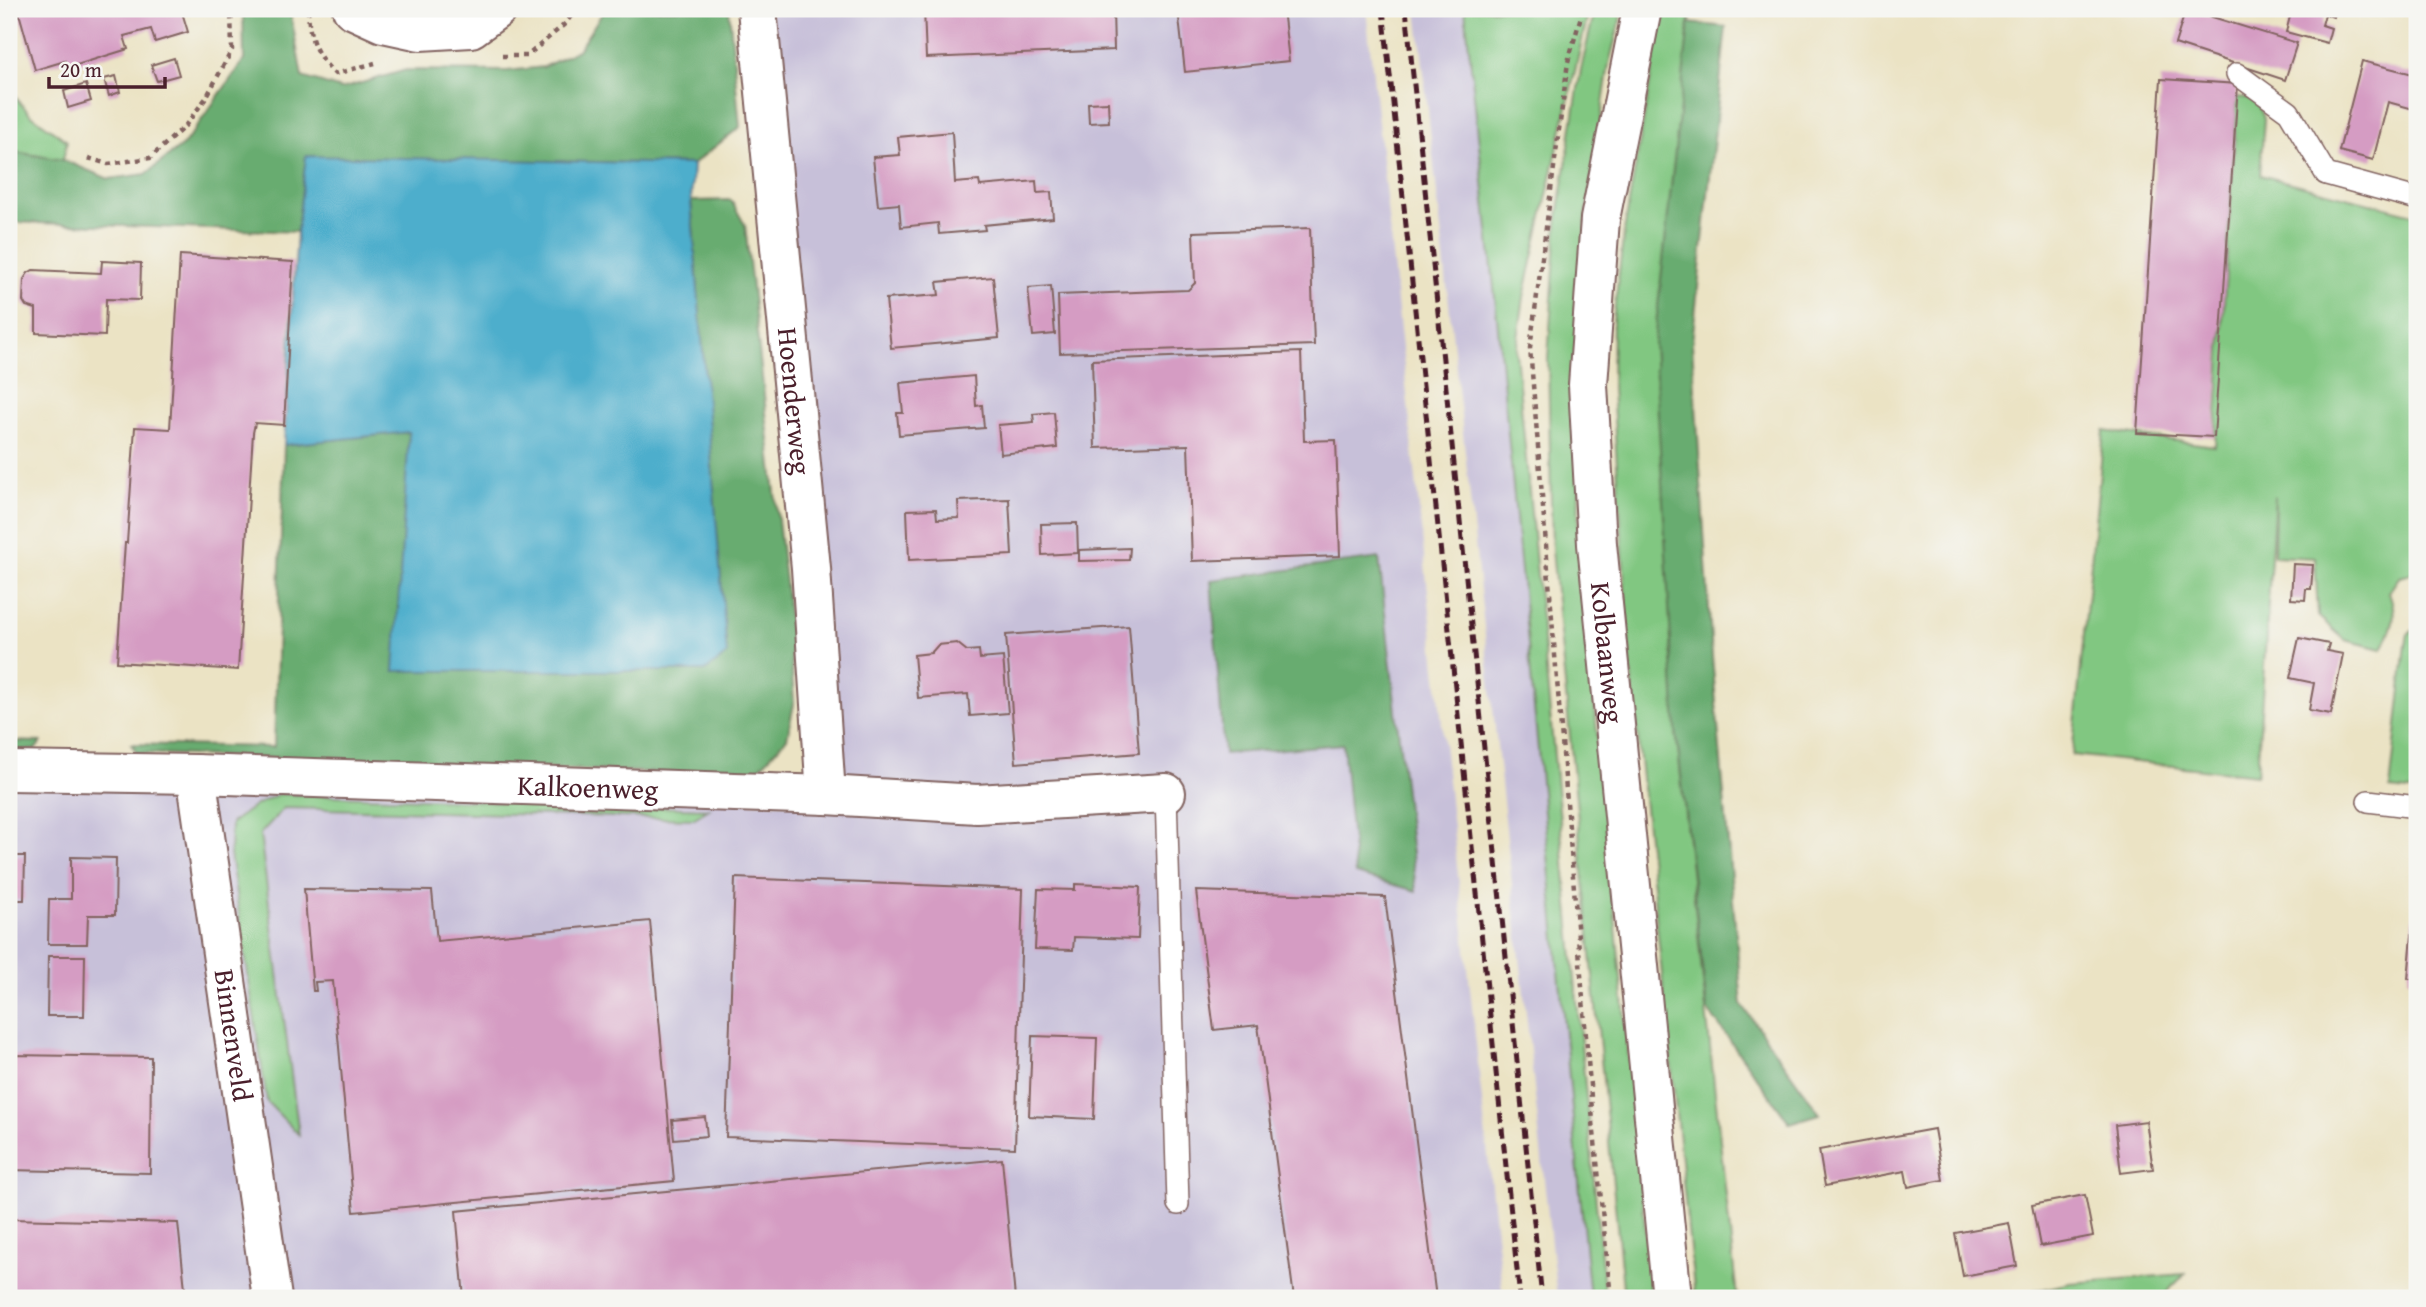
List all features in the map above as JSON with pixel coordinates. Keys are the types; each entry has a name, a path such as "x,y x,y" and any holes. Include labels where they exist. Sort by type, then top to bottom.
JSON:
{"street":[{"path":"352,9 383,23 420,31 471,28 498,9"},
{"name":"Hoenderweg","path":"757,9 811,568 826,795"},
{"name":"Kolbaanweg","path":"1642,9 1600,219 1588,385 1597,544 1672,1298"},
{"name":"Kalkoenweg","path":"9,771 196,774 826,795 977,804 1166,793"},
{"name":"Binnenveld","path":"196,774 272,1298"}],"lane":[{"path":"2237,74 2289,112 2326,174 2417,199"},
{"path":"1166,793 1178,1204"},
{"path":"2368,801 2417,807"}],"path":[{"path":"88,158 108,164 150,158 185,126 206,98 233,50 231,9"},
{"name":"Kolbaanweg","path":"1583,9 1568,62 1530,348 1592,1108 1611,1298"}],"shaded area":[{"path":"770,9 1366,9 1503,1298 9,1298 9,780 844,805"},
{"path":"1417,9 1465,9 1590,1298 1557,1298"}],"green space":[{"path":"243,9 290,9 302,77 341,89 406,70 507,71 544,67 578,50 605,9 729,9 740,127 693,164 306,157 297,232 9,222 9,151 63,160 109,179 146,174 185,143 244,60"},
{"path":"1465,9 1589,9 1524,297 1516,352 1605,1298 1590,1298"},
{"path":"1595,9 1623,9 1609,64 1586,217 1578,536 1652,1298 1624,1298 1552,550 1548,358 1557,223 1581,69"},
{"path":"1663,9 1694,9 1689,24 1676,730 1737,1298 1695,1298 1630,661 1612,389 1613,321 1624,231"},
{"path":"1689,23 1726,27 1692,343 1712,656 1742,1005 1820,1114 1790,1123 1707,1009 1676,730 1654,343"},
{"path":"9,90 30,114 67,141 63,160 9,151"},
{"path":"2237,97 2257,99 2264,119 2260,175 2417,215 2417,572 2400,576 2389,592 2393,621 2382,649 2345,640 2318,616 2315,558 2274,556 2275,496 2257,775 2072,755 2104,431 2215,446"},
{"path":"731,200 745,225 789,618 794,704 787,738 752,776 137,753 131,744 274,747 284,445 409,432 726,655 691,201"},
{"path":"1379,558 1416,891 1355,874 1343,744 1224,754 1211,580"},
{"path":"2417,628 2417,792 2390,789 2406,644 2408,634"},
{"path":"9,741 41,742 35,750 9,750"},
{"path":"278,794 709,809 693,819 284,808 260,834 299,1135 267,1102 230,854 231,823 256,805"},
{"path":"2185,1274 2161,1298 2005,1298 2070,1283"}],"water":[{"path":"306,156 693,164 691,201 727,655 705,671 394,671 409,432 284,445 297,232"}],"building":[{"path":"31,9 181,9 188,32 155,42 151,29 124,36 128,49 67,68 65,61 35,70 19,13"},
{"path":"843,9 869,9 869,11 843,15"},
{"path":"924,9 1113,9 1114,50 926,58"},
{"path":"1178,9 1283,9 1289,61 1185,72"},
{"path":"2186,9 2297,43 2285,80 2175,44"},
{"path":"2292,9 2336,9 2333,17 2325,14 2322,25 2331,28 2327,43 2286,32"},
{"path":"174,58 179,75 157,81 151,65"},
{"path":"2362,61 2417,75 2417,110 2388,102 2373,160 2339,151"},
{"path":"116,76 120,92 109,96 104,79"},
{"path":"2161,79 2238,84 2214,437 2137,433"},
{"path":"86,84 91,101 68,108 64,91"},
{"path":"1108,102 1109,122 1089,123 1088,103"},
{"path":"952,132 955,183 979,181 980,186 1036,181 1037,193 1051,192 1053,218 984,225 985,230 939,234 938,223 901,227 899,204 878,206 873,157 900,155 898,137"},
{"path":"1310,228 1314,345 1060,353 1058,295 1188,290 1195,283 1193,232"},
{"path":"180,255 293,262 284,425 255,423 253,433 238,670 117,662 135,427 170,429"},
{"path":"102,261 141,263 140,300 106,299 105,336 36,333 36,309 26,306 23,301 24,279 28,273 33,270 101,273"},
{"path":"993,277 999,338 891,348 886,299 939,295 937,282"},
{"path":"1051,286 1055,334 1033,336 1028,288"},
{"path":"1301,352 1304,441 1336,440 1340,556 1192,561 1188,445 1095,448 1092,360"},
{"path":"974,376 976,406 982,405 984,428 899,435 897,413 903,413 900,383"},
{"path":"1054,412 1057,448 1001,454 998,425 1034,422 1033,414"},
{"path":"1009,499 1012,555 909,560 907,510 936,509 937,519 959,518 958,501"},
{"path":"1077,523 1078,553 1042,555 1041,524"},
{"path":"1130,548 1129,560 1079,561 1079,550"},
{"path":"2293,564 2313,565 2311,589 2306,589 2305,600 2291,599"},
{"path":"1129,626 1139,753 1016,763 1006,635"},
{"path":"2299,638 2329,644 2327,651 2343,654 2331,714 2309,710 2314,683 2290,678"},
{"path":"957,643 967,651 979,650 980,659 1003,657 1008,713 970,716 968,694 918,698 914,655 931,653 938,645"},
{"path":"9,856 25,856 24,900 9,900"},
{"path":"71,857 116,858 115,915 88,915 87,944 48,944 49,899 71,899"},
{"path":"735,878 1023,889 1015,1148 726,1137"},
{"path":"1075,884 1140,887 1138,939 1074,937 1073,950 1035,949 1038,889 1075,890"},
{"path":"304,889 432,891 437,941 650,921 674,1181 354,1212 333,981 315,982 316,991 313,991"},
{"path":"1196,891 1385,897 1436,1298 1294,1298 1258,1025 1214,1030"},
{"path":"2415,904 2417,979 2408,979"},
{"path":"48,956 85,956 84,1016 47,1016"},
{"path":"1032,1036 1097,1038 1094,1119 1029,1116"},
{"path":"9,1055 151,1057 150,1173 9,1170"},
{"path":"705,1117 707,1136 674,1139 672,1120"},
{"path":"2146,1121 2153,1169 2121,1173 2115,1125"},
{"path":"1934,1129 1943,1180 1908,1187 1905,1171 1825,1186 1819,1150"},
{"path":"1002,1159 1015,1298 464,1298 456,1211"},
{"path":"2085,1195 2093,1236 2040,1246 2032,1205"},
{"path":"9,1219 178,1223 186,1298 9,1298"},
{"path":"2009,1223 2017,1266 1963,1276 1955,1233"}],"railway":[{"path":"1383,9 1520,1298"},
{"path":"1406,9 1542,1298"}]}
